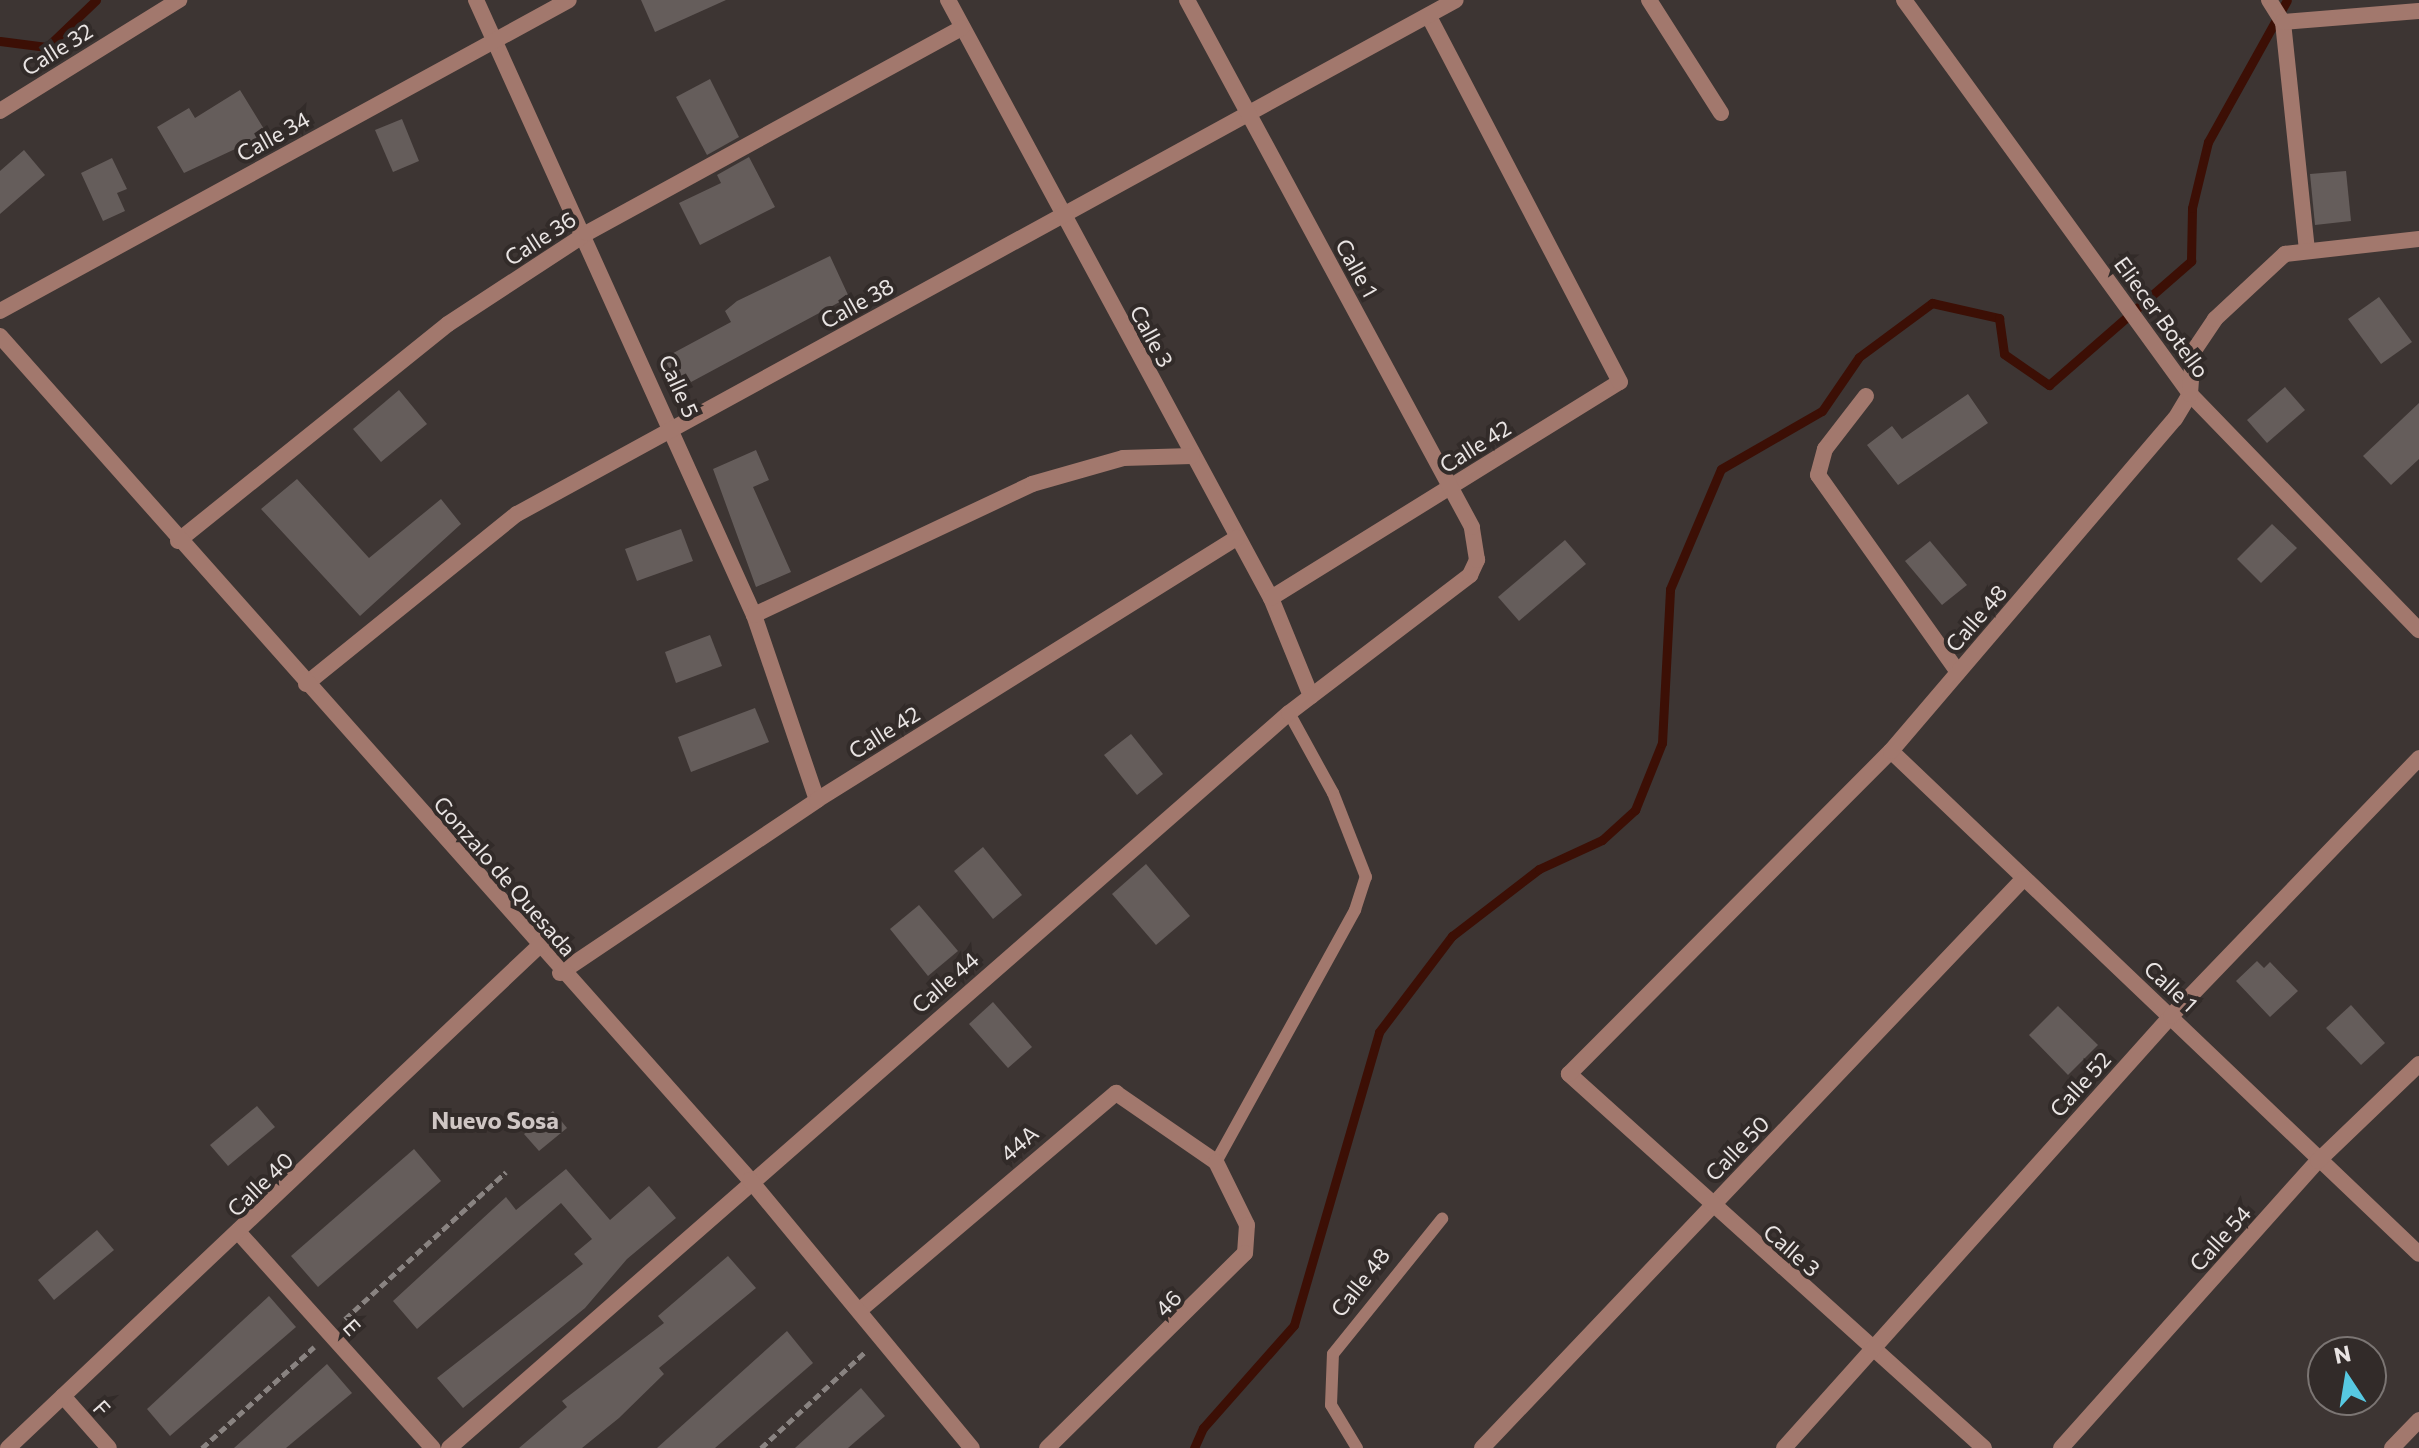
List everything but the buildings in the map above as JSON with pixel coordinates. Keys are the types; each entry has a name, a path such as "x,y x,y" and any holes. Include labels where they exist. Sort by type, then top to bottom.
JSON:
{"street":[{"name":"Calle 32","path":"0,111 179,0"},
{"name":"Calle 5","path":"476,0 587,233 754,615 817,800"},
{"name":"Calle 34","path":"0,311 569,0"},
{"name":"Calle 3","path":"948,0 1271,598 1311,696"},
{"name":"Calle 1","path":"1187,0 1451,486 1472,527 1477,560"},
{"name":"Calle 38","path":"306,684 517,514 1456,0"},
{"path":"1649,0 1721,113"},
{"name":"Eliecer Botello","path":"1904,0 2190,394 2419,630"},
{"path":"2269,0 2283,22 2307,250"},
{"path":"2283,22 2419,11"},
{"name":"Calle 42","path":"1271,598 1620,382 1429,16"},
{"name":"Calle 36","path":"178,541 448,324 587,233 962,28"},
{"path":"2190,394 2193,352 2215,319 2285,254 2419,239"},
{"name":"Gonzalo de Quesada","path":"0,336 560,973 750,1180 883,1336 972,1448"},
{"name":"Calle 48","path":"1572,1083 1572,1066 1891,751 2190,394"},
{"path":"1866,396 1825,449 1818,475 1958,672"},
{"path":"754,615 1032,484 1123,458 1192,456"},
{"name":"Calle 42","path":"560,973 817,800 1237,538"},
{"name":"Calle 44","path":"449,1448 750,1180 1289,713 1470,575 1477,560"},
{"name":"Calle 1","path":"1891,751 2419,1254"},
{"name":"Calle 52","path":"1784,1448 2171,1016 2419,758"},
{"name":"Calle 50","path":"1482,1448 2023,879"},
{"name":"Calle 40","path":"8,1448 240,1234 538,947"},
{"name":"Calle 54","path":"2061,1448 2318,1161 2419,1064"},
{"name":"Calle 3","path":"1572,1083 1984,1448"},
{"name":"44A","path":"860,1310 1116,1093 1216,1162"},
{"name":"46","path":"1047,1448 1245,1253 1247,1225 1216,1162"},
{"name":"E","path":"240,1234 433,1448"},
{"name":"F","path":"63,1396 109,1448"},
{"path":"2392,1448 2419,1420"}],"lane":[{"path":"1216,1162 1355,910 1366,877 1333,793 1289,713"},
{"name":"Calle 48","path":"1357,1448 1331,1405 1327,1379 1333,1354 1442,1219"}],"path":[{"path":"202,1448 506,1172"},
{"path":"761,1448 883,1336"}],"waterway":[{"path":"0,41 47,47 96,0"},
{"path":"1194,1448 1203,1428 1294,1325 1379,1032 1452,936 1539,869 1602,840 1635,810 1662,743 1670,589 1721,469 1822,411 1859,357 1932,303 1999,318 2004,354 2049,385 2191,261 2192,208 2208,142 2287,0"}],"district":[{"name":"Nuevo Sosa","path":"495,1120"}]}
